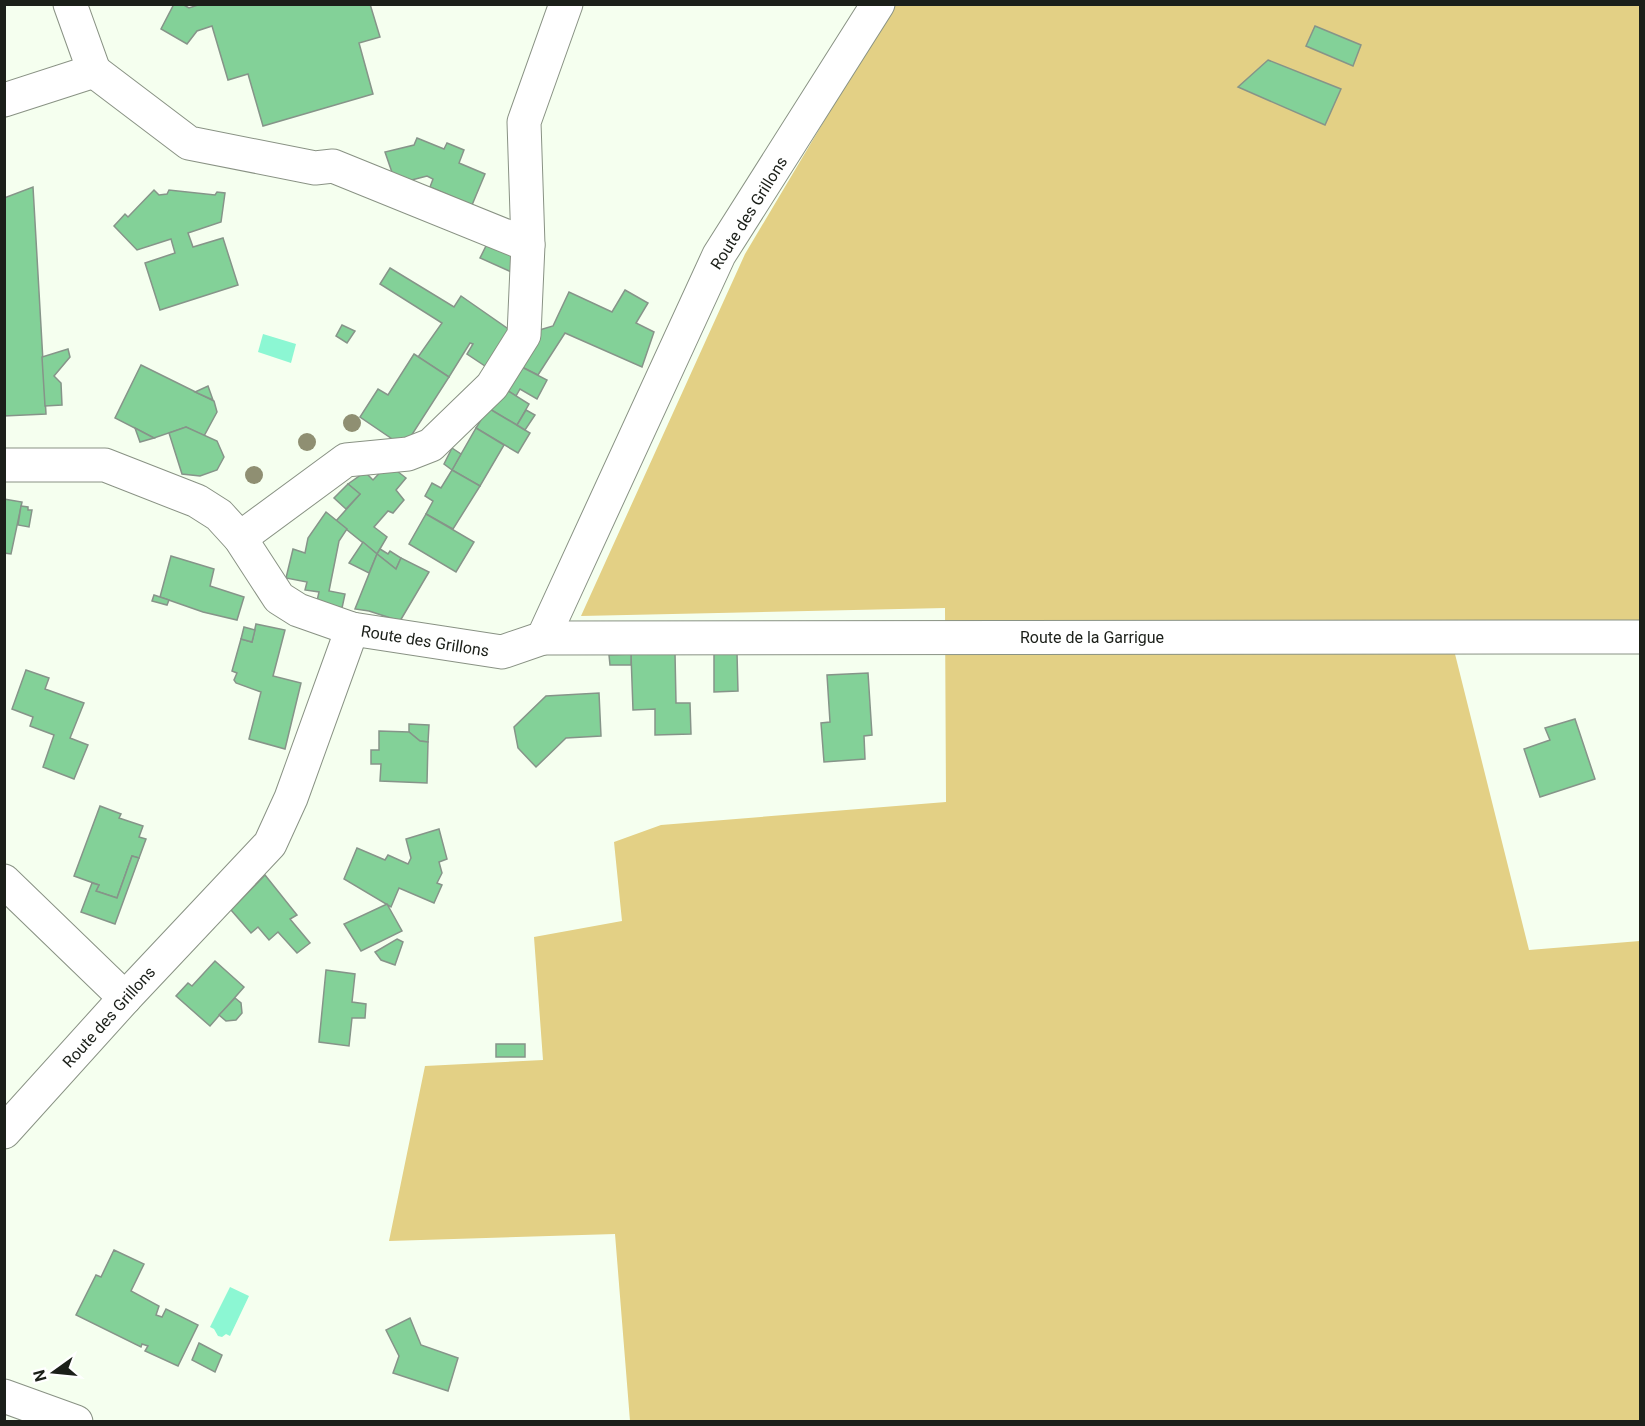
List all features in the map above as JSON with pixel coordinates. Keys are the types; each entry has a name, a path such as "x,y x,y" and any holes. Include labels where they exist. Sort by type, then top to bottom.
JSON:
{"street":[{"path":"70,4 94,71 189,143 315,168 333,166 528,245"},
{"path":"240,538 346,460 408,454 431,445 492,386 524,335 528,245 524,122 566,4"},
{"name":"Route des Grillons","path":"4,1132 125,998 270,844 291,798 352,630 502,652 543,638 719,255 878,4"},
{"path":"4,100 94,71"},
{"path":"4,465 105,465 197,501 219,515 240,538 279,598 298,610 352,630"},
{"name":"Route de la Garrigue","path":"543,638 1641,637"},
{"path":"4,881 125,998"},
{"path":"4,1396 76,1422"}],"shaded area":[{"path":"893,5 1640,5 1640,642 1454,650 1529,950 1640,941 1640,1421 630,1421 615,1234 389,1241 425,1066 543,1060 534,937 622,921 614,842 661,825 946,802 945,608 581,616 745,254"},
{"path":"263,334 296,344 291,363 258,352"},
{"path":"230,1287 249,1296 230,1336 226,1334 222,1337 210,1327"}],"building":[{"path":"174,4 182,4 189,8 201,4 370,4 380,37 359,43 373,94 263,126 248,74 228,80 212,26 197,31 187,44 161,29"},
{"path":"1315,26 1361,45 1353,66 1306,46"},
{"path":"1268,60 1341,89 1325,125 1238,87"},
{"path":"417,138 444,149 447,143 464,150 459,163 485,174 472,205 430,187 433,179 427,176 396,184 385,152 414,145"},
{"path":"33,187 46,414 4,416 4,198"},
{"path":"154,190 159,195 167,194 169,190 215,195 217,192 225,193 221,222 188,233 193,247 223,238 238,285 160,310 145,263 175,253 171,239 137,250 114,226 125,214 128,217"},
{"path":"489,240 516,250 518,275 480,258"},
{"path":"390,268 454,307 461,296 517,335 494,372 467,354 473,344 470,343 449,377 418,357 442,323 380,284"},
{"path":"625,290 648,303 636,323 654,332 642,367 565,333 538,375 514,363 533,332 553,326 569,292 612,312"},
{"path":"342,325 355,331 347,343 336,336"},
{"path":"68,349 70,357 54,376 61,383 62,405 45,406 42,357"},
{"path":"414,354 449,377 404,447 360,417 378,389 388,395"},
{"path":"514,363 547,380 537,399 520,389 516,396 500,386"},
{"path":"141,365 214,401 217,412 204,436 186,427 154,438 115,418"},
{"path":"208,386 213,400 195,392"},
{"path":"500,386 529,404 517,425 488,408"},
{"path":"488,408 530,433 518,453 476,428"},
{"path":"526,410 535,415 525,430 517,425"},
{"path":"186,427 217,441 224,457 217,470 200,476 182,474 169,433"},
{"path":"135,428 154,438 140,442"},
{"path":"476,428 504,445 480,486 452,470"},
{"path":"452,448 461,454 452,470 444,464"},
{"path":"388,464 406,478 396,490 404,500 393,513 388,511 374,527 387,537 377,554 336,521 360,494 348,484 365,472 373,480"},
{"path":"452,470 480,486 453,529 426,514 433,501 425,496 432,483 441,488"},
{"path":"348,484 360,494 346,509 334,498"},
{"path":"4,499 22,502 11,554 4,553"},
{"path":"21,506 32,510 29,527 18,525"},
{"path":"326,512 347,529 339,541 329,591 345,594 342,608 317,601 319,592 305,590 307,582 286,578 293,549 305,553 308,538"},
{"path":"426,514 474,542 456,572 409,544"},
{"path":"363,542 377,554 369,573 349,563"},
{"path":"380,549 388,554 390,551 401,558 396,569 377,554"},
{"path":"377,554 396,569 401,558 429,572 400,621 355,609"},
{"path":"171,556 214,569 210,586 244,597 237,620 203,612 160,597"},
{"path":"154,595 169,600 167,605 152,601"},
{"path":"256,624 285,630 273,676 301,683 285,749 249,739 261,692 236,683 234,680 237,673 232,671 241,639 252,642"},
{"path":"244,627 255,630 252,642 241,639"},
{"path":"675,653 676,703 690,703 691,734 655,735 655,709 633,710 631,654"},
{"path":"737,653 738,691 714,692 714,654"},
{"path":"631,654 631,665 610,665 609,655"},
{"path":"26,670 49,678 45,689 84,703 70,738 88,745 74,779 43,767 54,735 30,726 33,717 12,709"},
{"path":"868,673 872,735 864,736 865,759 824,762 821,723 830,722 827,675"},
{"path":"599,693 601,736 566,738 536,767 518,748 514,727 546,696"},
{"path":"1575,719 1595,779 1540,797 1524,749 1550,740 1545,728"},
{"path":"409,724 429,725 428,742 420,741 409,732"},
{"path":"379,731 409,732 420,741 428,742 427,783 380,781 381,764 371,764 371,750 379,750"},
{"path":"100,806 121,814 119,818 143,826 139,837 146,839 139,858 132,856 117,898 96,891 99,885 74,876"},
{"path":"439,829 447,859 439,862 442,873 437,883 442,885 434,903 399,888 391,907 344,879 357,848 385,860 388,855 408,864 411,858 406,839"},
{"path":"132,856 139,858 115,924 81,912 92,883 99,885 96,891 117,898"},
{"path":"265,875 297,915 290,919 310,943 297,953 278,932 269,940 258,927 251,933 231,910"},
{"path":"387,904 402,931 361,951 344,924"},
{"path":"397,939 403,942 395,965 381,960 375,952"},
{"path":"215,961 244,987 210,1026 176,996 188,983 192,986"},
{"path":"326,970 355,974 352,1002 366,1004 365,1018 352,1018 349,1046 319,1042"},
{"path":"235,998 241,1003 242,1013 236,1020 226,1021 219,1015"},
{"path":"496,1044 525,1044 525,1057 496,1057"},
{"path":"114,1250 144,1264 131,1291 159,1306 156,1315 162,1317 166,1309 198,1325 178,1366 145,1351 148,1346 142,1344 141,1347 76,1315 96,1275 101,1277"},
{"path":"410,1318 421,1345 458,1358 448,1391 393,1373 399,1356 386,1330"},
{"path":"199,1343 222,1355 215,1372 192,1360"}]}
